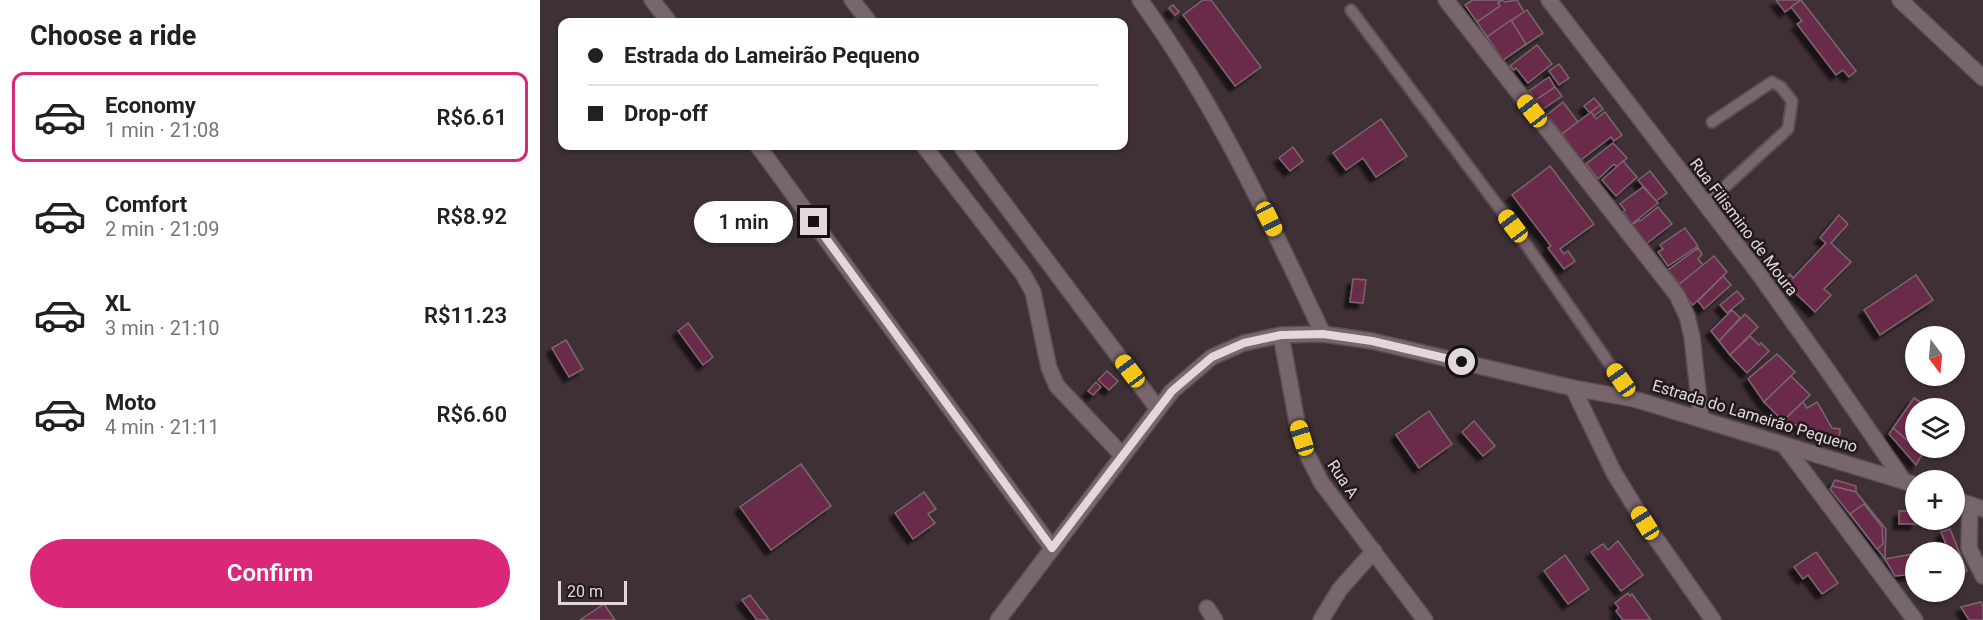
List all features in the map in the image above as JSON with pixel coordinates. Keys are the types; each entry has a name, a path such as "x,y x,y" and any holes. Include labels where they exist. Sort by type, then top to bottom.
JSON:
{"street":[{"path":"652,0 666,18"},
{"path":"852,0 866,18"},
{"path":"1140,0 1238,157 1323,334"},
{"path":"1446,0 1677,295 1687,316 1692,337 1701,418"},
{"name":"Rua Filismino de Moura","path":"1550,0 1756,270 1905,477"},
{"path":"1900,0 1983,78"},
{"path":"761,150 1052,548"},
{"path":"927,150 1023,274 1033,292 1048,368 1057,386 1122,455"},
{"path":"964,150 1158,409"},
{"name":"Estrada do Lameirão Pequeno","path":"998,620 1172,391 1212,357 1244,343 1281,335 1323,334 1372,341 1573,388 1634,399 1905,481"},
{"name":"Rua A","path":"1281,335 1297,422 1307,454 1321,482 1425,620"},
{"path":"1573,388 1614,473 1645,523 1713,620"},
{"path":"1784,446 1915,620"},
{"path":"1977,507 1969,548 1983,576"},
{"path":"1321,620 1340,590 1374,550"}],"lane":[{"path":"1351,10 1513,226 1634,399"},
{"path":"1705,206 1788,129 1792,101 1781,87 1772,82 1712,122"}],"building":[{"path":"1203,0 1211,0 1261,67 1235,86 1183,15"},
{"path":"1473,0 1502,0 1498,3 1500,6 1477,22 1465,5"},
{"path":"1502,0 1505,2 1517,0 1524,12 1487,37 1477,22 1500,6 1498,3"},
{"path":"1776,0 1801,0 1785,12"},
{"path":"1801,0 1856,71 1849,77 1843,70 1836,75 1797,24 1802,21 1791,7"},
{"path":"1173,5 1179,12 1175,15 1169,8"},
{"path":"1527,10 1543,33 1503,60 1487,37"},
{"path":"1511,20 1526,44 1503,60 1487,37"},
{"path":"1537,45 1552,64 1528,83 1516,68 1514,70 1510,66"},
{"path":"1559,64 1569,78 1559,85 1549,71"},
{"path":"1549,77 1555,87 1536,100 1529,91"},
{"path":"1555,87 1562,96 1542,110 1536,100"},
{"path":"1594,98 1600,105 1590,113 1584,106"},
{"path":"1563,102 1578,122 1562,134 1547,115"},
{"path":"1600,105 1603,109 1594,116 1591,112"},
{"path":"1591,112 1596,119 1605,112 1622,135 1614,141 1611,137 1581,160 1562,134"},
{"path":"1381,119 1407,156 1376,177 1363,158 1346,170 1333,153"},
{"path":"1613,143 1627,158 1617,167 1614,164 1598,179 1586,164"},
{"path":"1293,147 1303,161 1290,171 1279,158"},
{"path":"1623,161 1637,177 1616,196 1602,180"},
{"path":"1550,166 1594,224 1560,249 1564,254 1568,251 1575,261 1564,269 1548,248 1551,246 1512,195"},
{"path":"1650,171 1667,193 1656,201 1638,180"},
{"path":"1643,187 1658,203 1632,224 1620,204"},
{"path":"1658,207 1672,224 1646,244 1632,225"},
{"path":"1839,215 1848,224 1831,243 1851,262 1824,289 1831,295 1815,312 1784,282 1790,274 1793,278 1826,243 1820,238"},
{"path":"1685,228 1698,246 1668,266 1658,252 1663,249 1660,245"},
{"path":"1698,248 1702,254 1698,259 1704,266 1679,284 1668,270"},
{"path":"1714,256 1727,272 1693,305 1677,286"},
{"path":"1916,275 1933,300 1880,335 1864,310"},
{"path":"1723,276 1731,285 1704,309 1698,301"},
{"path":"1353,279 1366,280 1363,303 1350,302"},
{"path":"1737,291 1744,299 1727,313 1720,305"},
{"path":"1732,310 1740,318 1719,341 1711,331"},
{"path":"1745,314 1758,327 1730,355 1719,341"},
{"path":"688,323 713,357 703,365 678,331"},
{"path":"1750,336 1769,351 1747,373 1730,355"},
{"path":"566,340 583,369 569,377 552,348"},
{"path":"1777,354 1795,372 1764,402 1748,379"},
{"path":"1107,371 1118,381 1109,390 1098,380"},
{"path":"1791,376 1810,395 1783,421 1764,402"},
{"path":"1096,382 1101,387 1093,395 1088,391"},
{"path":"1803,402 1807,408 1817,402 1832,428 1840,429 1837,438 1783,421"},
{"path":"1429,411 1452,444 1419,468 1396,435"},
{"path":"1905,411 1905,438 1893,428"},
{"path":"1474,421 1495,446 1483,456 1462,432"},
{"path":"1893,428 1905,438 1905,452 1889,434"},
{"path":"1910,458 1920,458 1916,465"},
{"path":"801,464 831,506 771,550 740,507"},
{"path":"1835,480 1856,486 1856,492 1832,486"},
{"path":"1832,486 1856,492 1886,529 1885,559 1830,489"},
{"path":"924,492 936,509 928,514 935,523 913,539 895,513"},
{"path":"1864,504 1882,527 1883,544 1877,549 1850,514"},
{"path":"1899,511 1905,511 1905,524 1899,524"},
{"path":"1950,530 1955,542 1945,542 1941,532"},
{"path":"1618,541 1643,575 1621,591 1591,552 1603,544 1608,550"},
{"path":"1816,552 1838,583 1822,594 1808,575 1803,579 1794,567"},
{"path":"1565,555 1589,589 1568,604 1544,571"},
{"path":"1905,555 1905,575 1895,576 1885,559"},
{"path":"1628,593 1630,596 1632,594 1651,620 1623,620 1616,611 1619,608 1615,603"},
{"path":"750,595 769,620 757,620 742,600"},
{"path":"1981,602 1983,620 1969,620 1961,607"},
{"path":"604,604 615,620 580,620"}],"route":[{"path":"814,222 1052,548 1172,391 1212,357 1244,343 1281,335 1323,334 1372,341 1462,362"}]}
